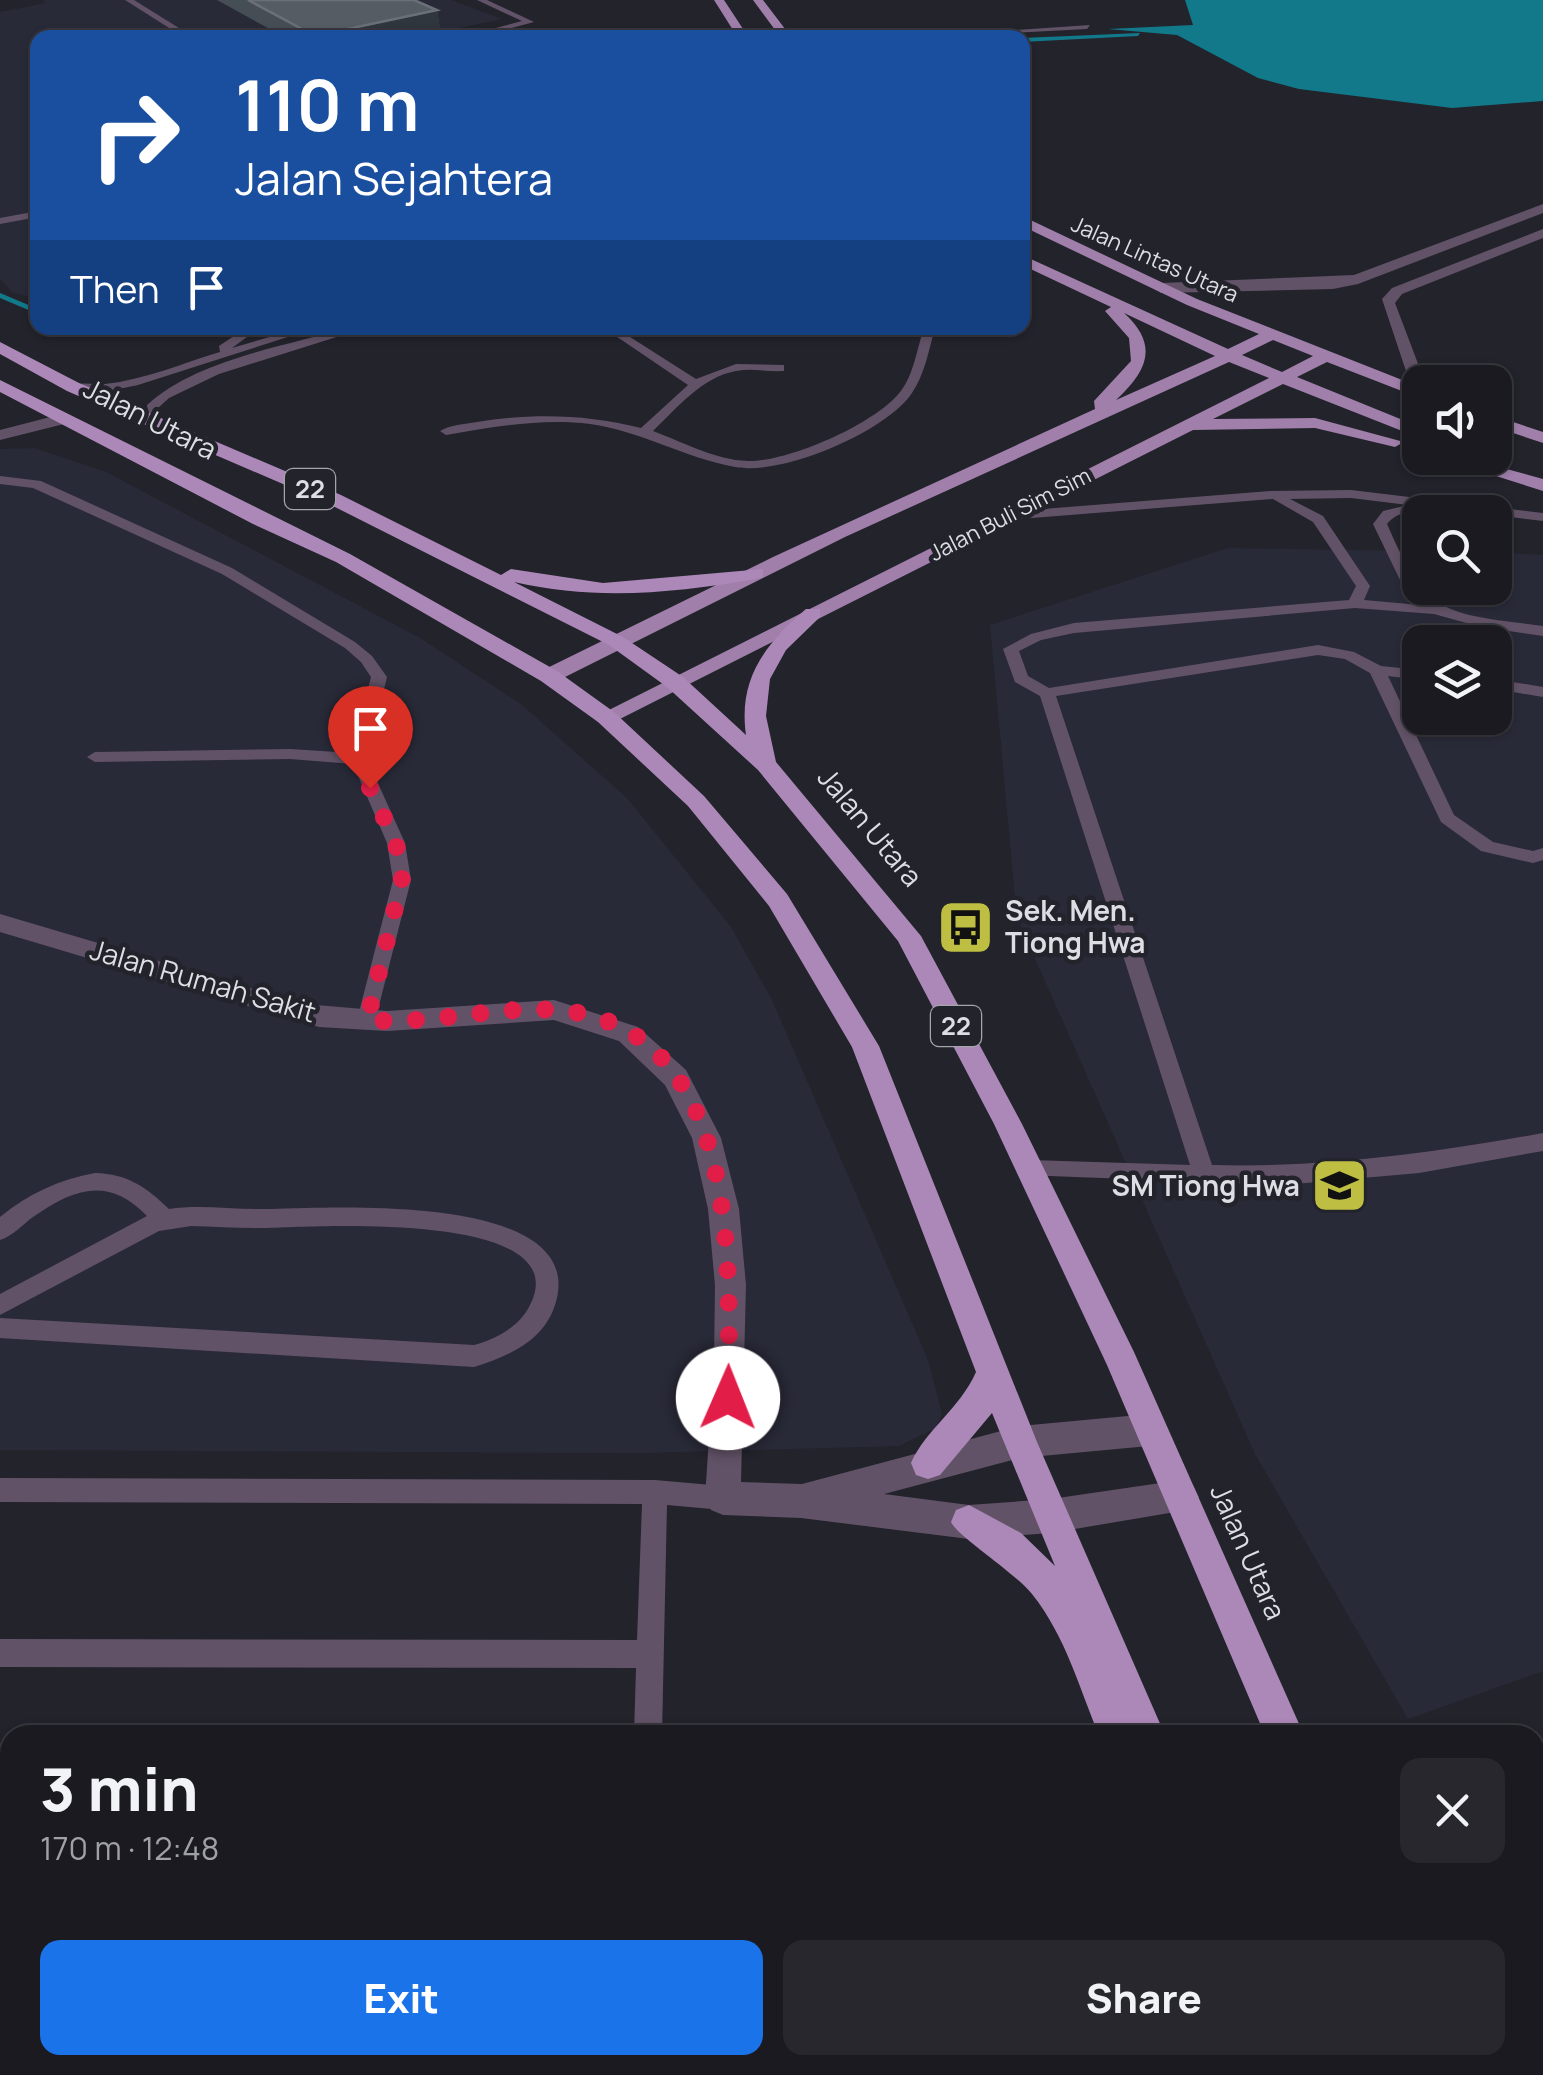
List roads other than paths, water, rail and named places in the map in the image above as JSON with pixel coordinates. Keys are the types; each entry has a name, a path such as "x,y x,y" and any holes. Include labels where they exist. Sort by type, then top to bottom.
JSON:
{"highway":[{"name":"Jalan Utara","path":"0,346 73,387 356,510 616,641 675,682 766,766 908,936 1030,1169 1122,1362 1281,1725"},
{"name":"Jalan Utara","path":"0,385 331,553 549,676 606,717 696,801 778,900 865,1046 1020,1442 1142,1725"},
{"path":"331,553 348,546 356,510"},
{"path":"452,558 534,582 594,591 696,584 756,573"},
{"path":"766,766 752,724 758,678 784,636 812,612"},
{"path":"928,1463 976,1410 993,1372"},
{"path":"969,1522 1008,1543 1064,1611 1092,1658 1115,1725"}],"main road":[{"path":"719,0 739,30"},
{"path":"758,0 781,30"},
{"name":"Jalan Lintas Utara","path":"1030,224 1161,288 1270,334"},
{"path":"1030,263 1229,356 1402,426"},
{"path":"1070,284 1124,320 1142,351 1137,373 1080,422"},
{"path":"1270,334 1402,385"},
{"name":"Jalan Buli Sim Sim","path":"549,676 756,573 1270,334"},
{"name":"Jalan Buli Sim Sim","path":"606,717 1326,356"},
{"path":"1185,426 1316,423 1402,444"},
{"path":"1512,427 1543,438"},
{"path":"1512,465 1543,475"},
{"path":"1508,475 1543,485"}],"street":[{"path":"1161,288 1310,285 1358,280 1543,208"},
{"path":"1410,365 1387,302 1397,291 1543,233"},
{"path":"0,434 62,419"},
{"name":"Jalan Rumah Sakit","path":"0,923 318,1017 367,1020 556,1010 591,1016 626,1032 655,1053 683,1085 701,1122 725,1208 730,1283 723,1498"},
{"path":"801,1500 928,1463 1020,1442 1149,1430"},
{"path":"723,1498 801,1500 969,1522 1051,1516 1181,1497"}],"lane":[{"path":"129,0 179,30"},
{"path":"481,0 530,21 494,30"},
{"path":"1030,31 1088,27"},
{"path":"0,221 30,215"},
{"path":"218,354 244,335"},
{"path":"73,387 124,385 285,335"},
{"path":"156,422 150,408 159,396 187,381 336,335"},
{"path":"620,335 695,384"},
{"path":"446,432 515,420 576,416 644,432 742,465 778,460 831,440 894,406 910,386 927,335"},
{"path":"644,432 695,384 731,366 780,368"},
{"path":"3,485 36,484 227,571 367,658 379,677 359,759 396,843 402,880 367,1020"},
{"path":"1004,516 1270,495 1351,494 1402,499"},
{"path":"1270,495 1318,519 1362,586 1355,604"},
{"path":"1402,510 1388,514 1380,524 1402,567"},
{"path":"1512,513 1543,517"},
{"path":"1402,673 1378,670 1349,655 1318,650 1047,693 1021,679 1011,650 1036,637 1074,628 1355,604 1432,610"},
{"path":"1426,605 1447,617 1543,631"},
{"path":"1378,670 1447,818 1487,847 1534,857 1543,854"},
{"path":"1512,687 1543,692"},
{"path":"1047,693 1204,1174"},
{"path":"95,757 290,754 359,759"},
{"path":"1030,1169 1283,1176 1365,1170 1543,1142"},
{"path":"0,1231 30,1208 96,1179 128,1187 164,1219"},
{"path":"0,1305 164,1219 376,1219 474,1226 506,1236 533,1260 542,1274 543,1312 526,1334 511,1344 474,1356 0,1328"},
{"path":"0,1490 655,1492 723,1498"},
{"path":"648,1725 655,1492"},
{"path":"0,1653 650,1654"}],"water":[{"path":"1185,0 1543,0 1543,101 1452,108 1299,89 1258,78 1177,35 1108,29 1193,25"}],"waterway":[{"path":"1030,40 1138,34"},
{"path":"0,295 30,308"}],"place":[{"name":"Sek. Men. Tiong Hwa","path":"966,927"},
{"name":"SM Tiong Hwa","path":"1339,1186"}]}
